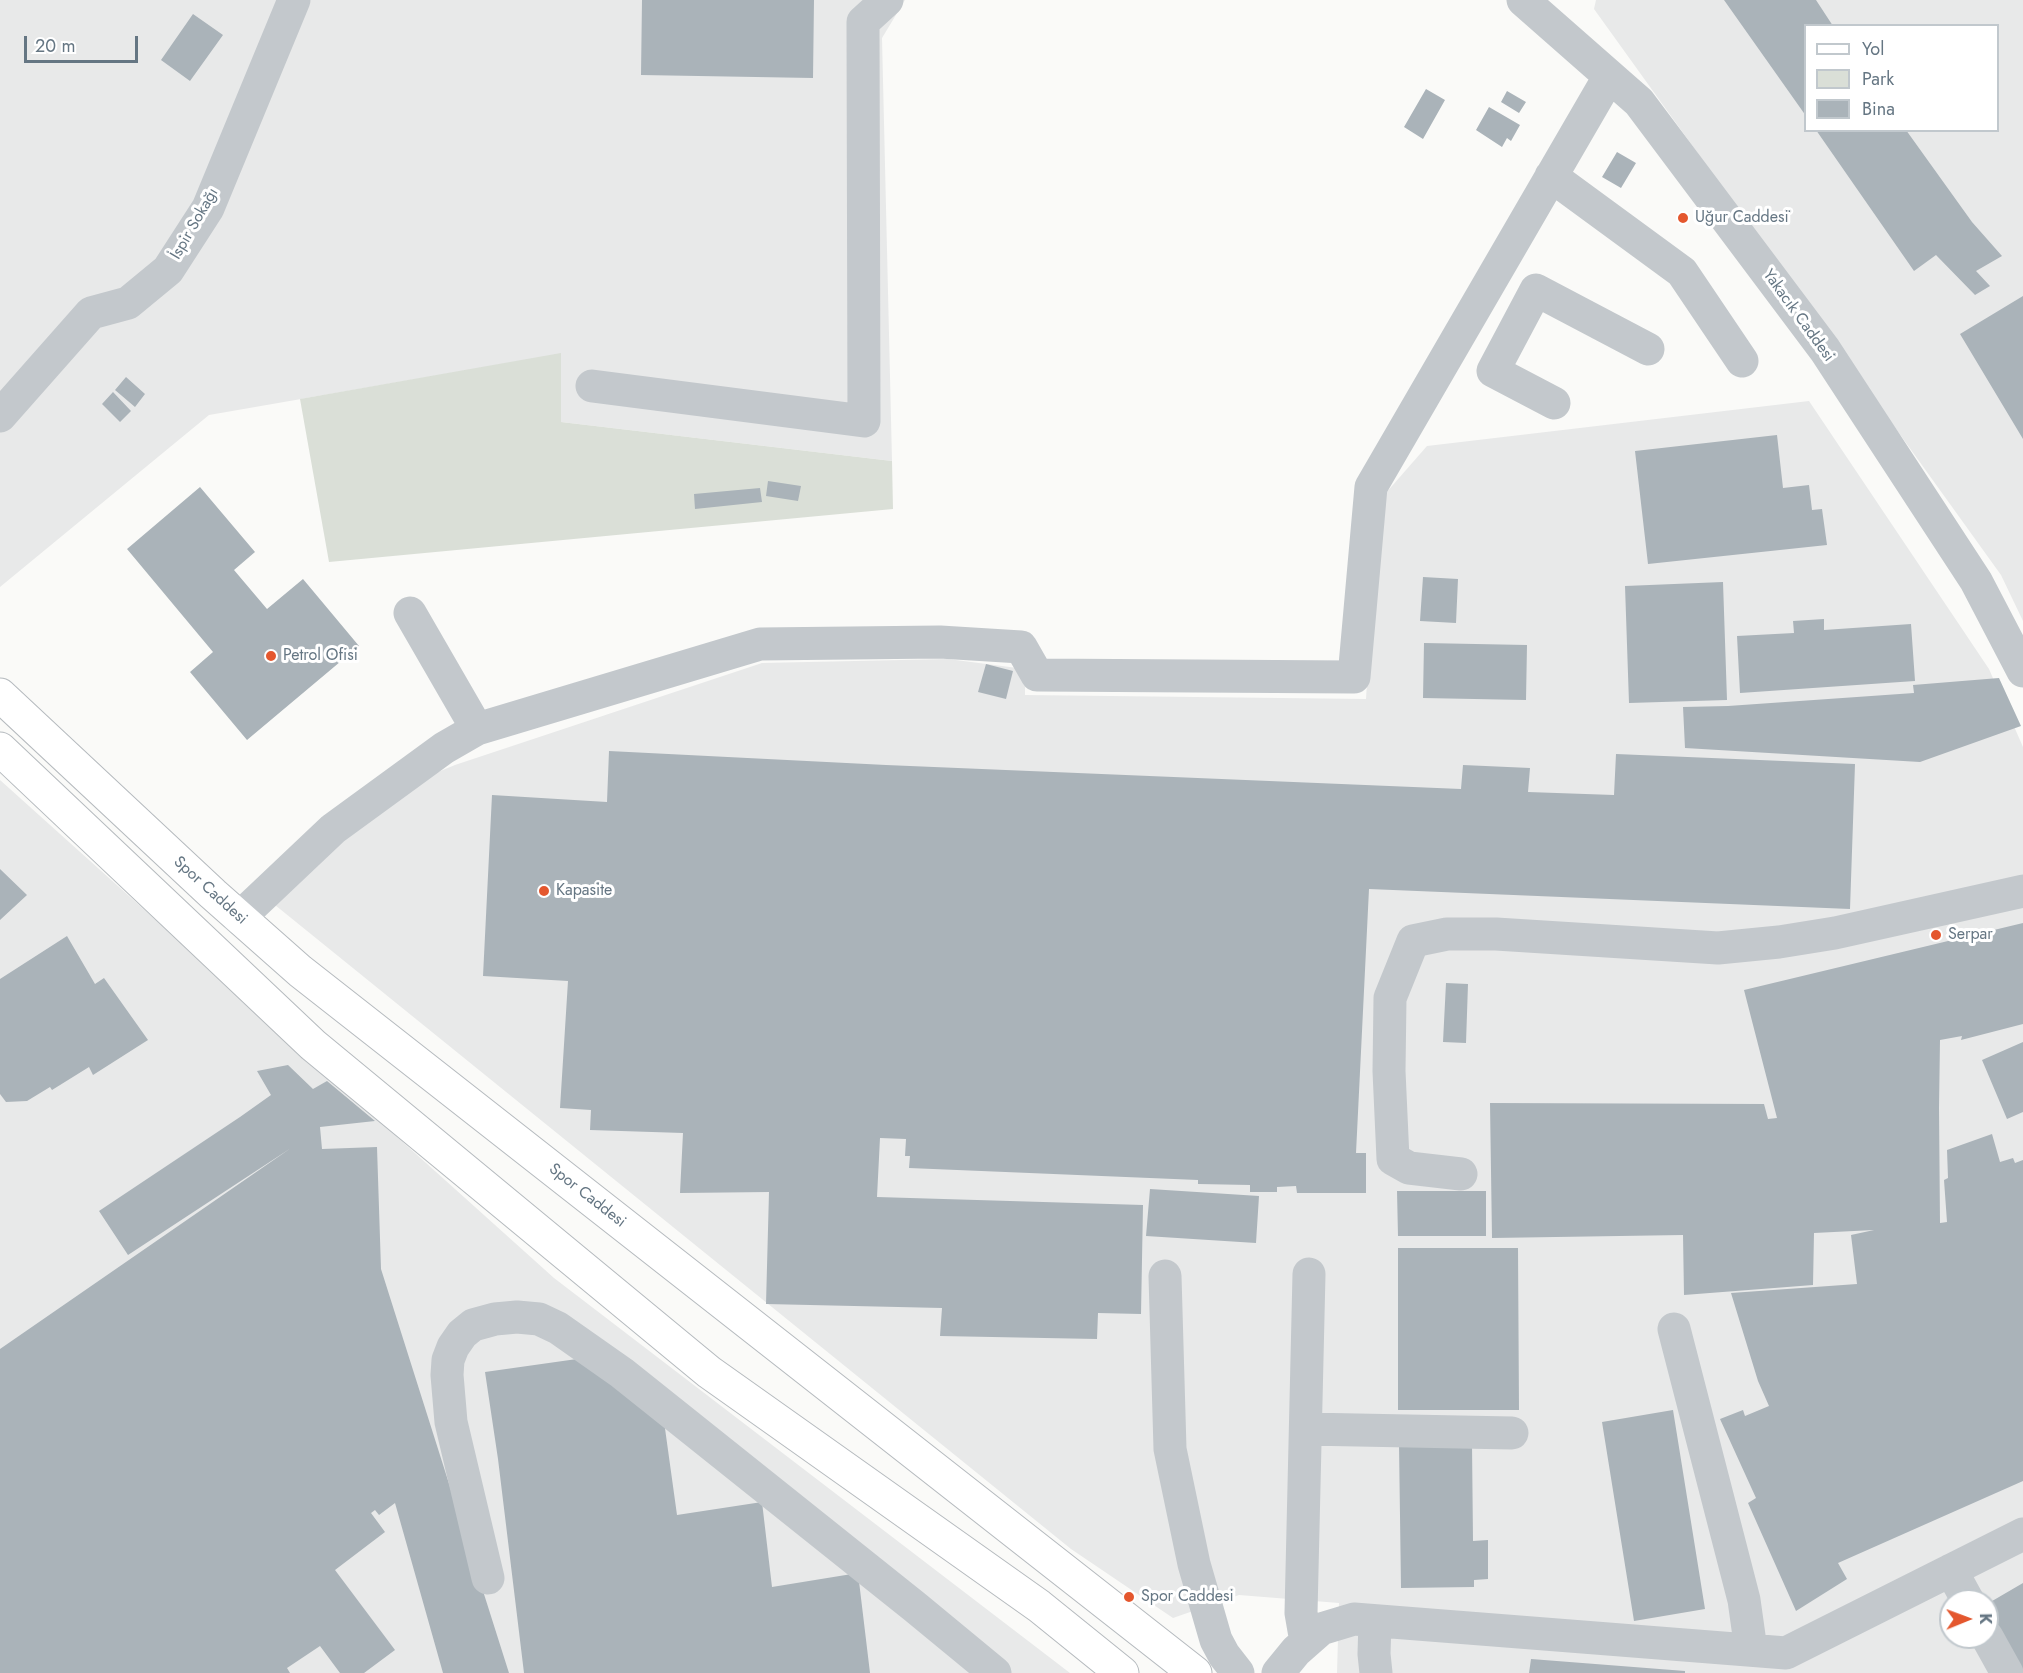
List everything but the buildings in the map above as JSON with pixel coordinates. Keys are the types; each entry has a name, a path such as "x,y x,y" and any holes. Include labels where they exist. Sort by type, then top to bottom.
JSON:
{"main road":[{"name":"Spor Caddesi","path":"0,695 239,918 300,971 1195,1673"},
{"path":"0,749 313,1045 709,1372 1039,1606 1122,1673"}],"street":[{"name":"İspir Sokağı","path":"0,416 91,313 128,303 168,270 208,208 294,0"},
{"path":"592,386 864,421 863,22 888,0"},
{"name":"Yakacık Caddesi","path":"1523,0 1638,102 1825,350 1976,581 2023,671"},
{"path":"239,918 333,829 444,748 477,729 760,644 940,642 1021,647 1037,675 1354,677 1371,487 1609,76"},
{"path":"1551,176 1682,272 1742,361"},
{"path":"1554,403 1493,371 1536,290 1648,349"},
{"path":"1461,332 1502,354"},
{"path":"410,613 477,729"},
{"path":"1461,1174 1409,1168 1393,1160 1389,1071 1390,998 1413,941 1447,934 1497,934 1718,948 1779,942 1835,933 2023,891"},
{"path":"1306,1642 1301,1613 1309,1274"},
{"path":"1165,1276 1170,1449 1194,1564 1216,1640 1238,1673"},
{"path":"488,1578 452,1422 447,1375 448,1360 462,1334 473,1325 495,1319 517,1317 539,1319 558,1328 622,1373 915,1606 994,1673"},
{"path":"1674,1329 1744,1600 1751,1650"},
{"path":"1306,1429 1512,1433"},
{"path":"1278,1673 1296,1651 1320,1629 1354,1619 1751,1650 1787,1663 1951,1570 2023,1534"},
{"path":"1951,1570 1961,1589"},
{"path":"1375,1621 1376,1673"},
{"path":"1994,1649 2007,1673"}],"shaded area":[{"path":"0,0 905,0 882,38 892,461 561,422 560,354 209,415 0,587"},
{"path":"1596,0 2023,0 2023,621 2001,575 1594,9"},
{"path":"1809,401 1989,669 2023,747 2023,1673 1337,1673 1339,1603 1239,1595 1173,1618 1071,1549 275,905 346,836 404,786 455,765 762,663 948,659 1025,669 1025,695 1366,699 1378,502 1427,446"},
{"path":"0,780 554,1278 1070,1673 0,1673"}],"green space":[{"path":"561,353 561,422 892,461 893,509 329,562 300,399"}],"place":[{"name":"Uğur Caddesi̇","path":"1683,218"},
{"name":"Petrol Ofisi","path":"271,656"},
{"name":"Kapasite","path":"544,891"},
{"name":"Serpar","path":"1936,935"},
{"name":"Spor Caddesi","path":"1129,1597"}]}
